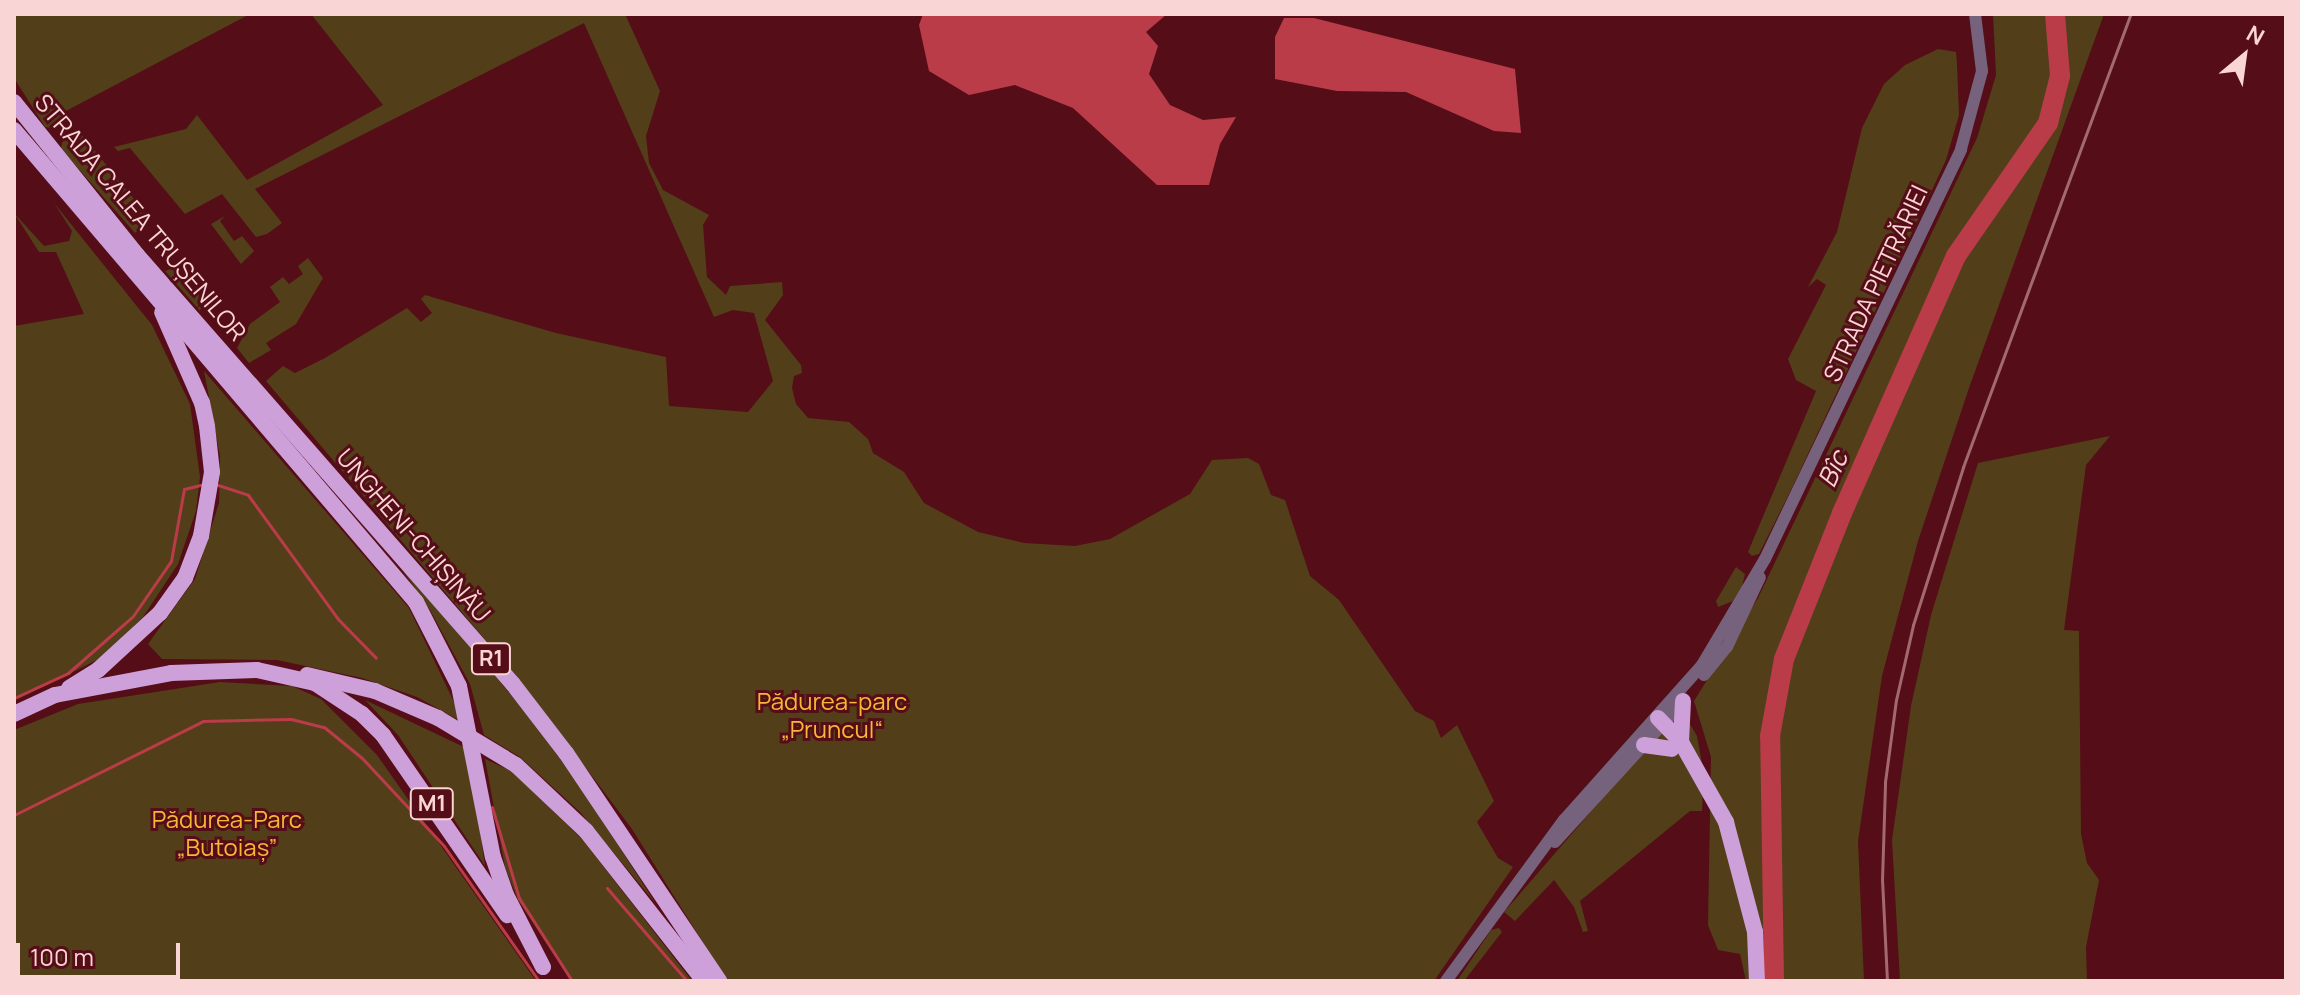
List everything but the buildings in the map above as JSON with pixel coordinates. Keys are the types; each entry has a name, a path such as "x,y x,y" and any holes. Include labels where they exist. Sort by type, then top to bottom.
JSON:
{"highway":[{"name":"STRADA CALEA TRUȘENILOR","path":"14,102 76,185 226,367"},
{"name":"STRADA CALEA TRUȘENILOR","path":"14,130 156,300 226,367"},
{"path":"55,695 98,670 151,623 185,578 201,536 212,472 207,426 202,403 156,300"},
{"name":"UNGHENI-CHIȘINĂU","path":"226,367 396,575 431,627 467,710 497,870 543,967"},
{"name":"UNGHENI-CHIȘINĂU","path":"226,367 513,684 566,753 719,981"},
{"name":"M1","path":"14,714 55,695 171,673 218,669 291,674 346,683 438,718 516,765 586,831 704,981"},
{"name":"M1","path":"291,674 336,695 383,735 554,981"},
{"path":"1677,745 1683,701"},
{"path":"1657,725 1677,745 1714,793 1755,932 1757,981"},
{"path":"1644,745 1677,745"}],"street":[{"name":"STRADA PIETRĂRIEI","path":"1537,857 1644,745 1720,640 1765,559 1961,149 1982,71 1975,14"},
{"name":"STRADA PIETRĂRIEI","path":"1446,981 1537,857 1657,725 1683,701 1727,647 1756,592 1765,559"}],"green space":[{"path":"14,14 250,14 64,112 68,118 53,128 45,127 14,78"},
{"name":"Pădurea-parc „Pruncul“","path":"311,14 625,14 660,91 646,136 649,163 663,190 709,215 703,225 707,277 726,295 730,286 782,282 783,295 765,320 801,365 802,373 794,376 792,388 796,404 808,418 849,422 868,439 873,453 904,472 924,503 978,532 1024,543 1075,546 1110,539 1190,494 1212,460 1248,458 1259,464 1271,495 1285,500 1310,576 1339,600 1415,711 1434,721 1441,738 1457,725 1494,801 1477,822 1498,858 1513,867 1434,981 727,981 632,829 521,682 266,381 283,366 295,373 325,358 407,308 421,322 432,313 421,299 425,295 556,333 666,357 669,406 748,412 773,381 754,313 733,310 714,317 584,23 255,189 282,223 267,234 256,237 222,194 185,214 130,148 118,151 114,147 186,129 197,115 247,180 383,105"},
{"path":"1993,14 2104,14 1969,388 1918,541 1882,676 1858,841 1864,981 1746,981 1740,954 1718,950 1708,925 1711,757 1694,701 1758,598 1977,138 1996,75"},
{"path":"1938,49 1956,52 1957,64 1959,115 1946,160 1792,488 1759,554 1752,556 1748,552 1816,391 1796,380 1788,359 1826,285 1817,279 1808,287 1837,232 1862,128 1884,84 1905,65"},
{"path":"77,129 151,220 135,233 61,149 63,137"},
{"path":"54,203 152,325 190,404 200,477 196,511 178,564 143,617 101,658 14,701 14,326 84,314 56,252 39,252 14,213 44,246 69,241 72,231"},
{"path":"225,216 220,221 234,241 242,236 254,251 241,264 211,224"},
{"path":"308,258 323,278 296,324 266,343 271,350 249,363 237,348 250,324 280,302 270,287 283,277 289,284 303,274 298,266"},
{"path":"173,268 203,299 200,311 165,271"},
{"path":"204,371 409,608 464,723 417,697 362,678 277,660 162,659 148,644 195,579 219,503 220,456"},
{"path":"2110,436 2086,465 2064,630 2079,631 2081,834 2087,863 2099,880 2086,947 2087,981 1900,981 1892,840 1911,706 1931,615 1978,463"},
{"path":"394,558 519,704 578,783 656,904 580,812 520,757 484,735 470,684 430,610"},
{"path":"1736,567 1745,574 1742,587 1733,601 1718,607 1716,601"},
{"name":"Pădurea-Parc „Butoiaș”","path":"220,682 292,686 321,699 377,755 536,981 14,981 14,730 78,704"},
{"path":"365,700 468,749 485,866 398,735"},
{"path":"1674,716 1688,721 1697,736 1704,774 1702,811 1690,811 1580,901 1588,931 1583,932 1574,907 1554,880 1515,921 1504,912"},
{"path":"485,759 513,772 583,840 692,981 571,981 518,900 505,867"},
{"path":"1499,928 1502,932 1464,981 1457,981 1491,930"}],"shaded area":[{"path":"923,14 1167,14 1146,32 1158,46 1149,74 1170,105 1203,120 1236,117 1220,144 1209,185 1157,185 1073,108 1015,85 969,95 929,71 919,25"},
{"path":"1284,18 1314,18 1515,69 1521,133 1494,131 1406,92 1337,91 1275,79 1275,37"}],"waterway":[{"name":"Bîc","path":"1774,981 1770,736 1784,659 1842,513 1956,256 2048,123 2060,76 2055,14"},
{"path":"14,698 68,673 133,616 171,561 184,489 204,484"},
{"path":"218,485 248,495 338,619 376,658"},
{"path":"14,815 203,721 291,719 324,727 362,758 444,846 539,981"},
{"path":"492,807 519,898 572,981"},
{"path":"607,888 687,981"}],"railway":[{"path":"1887,981 1882,880 1885,782 1896,700 1913,625 1963,467 2131,14"}]}
